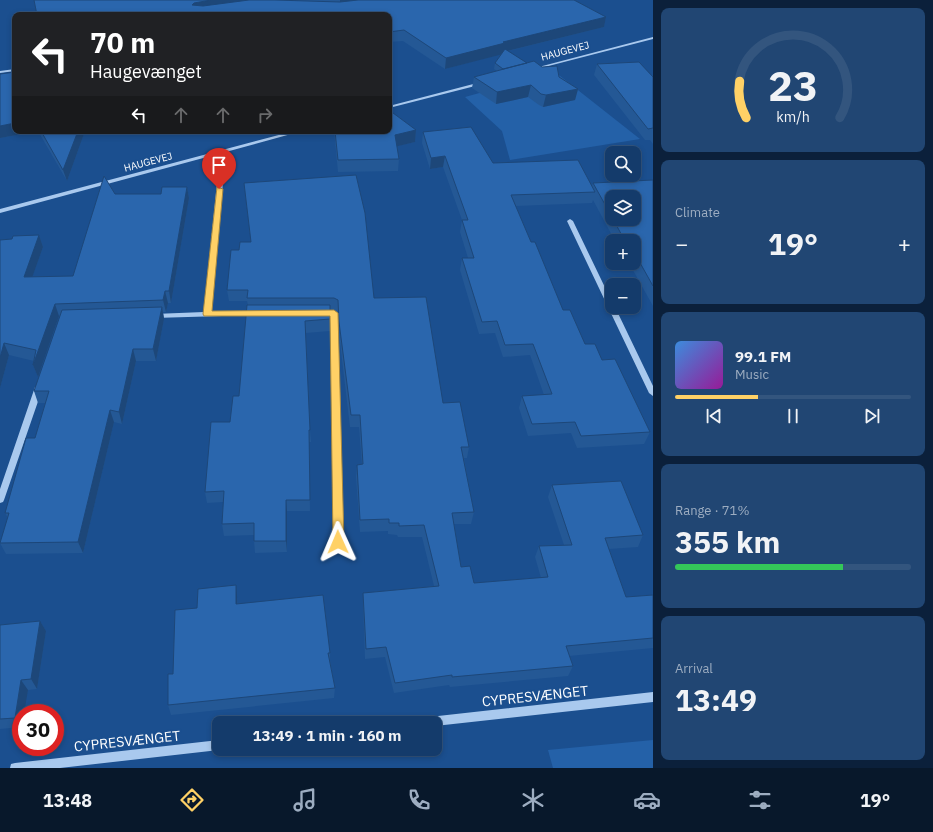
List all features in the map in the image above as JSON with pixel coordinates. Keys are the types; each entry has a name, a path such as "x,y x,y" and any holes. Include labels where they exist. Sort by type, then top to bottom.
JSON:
{"street":[{"name":"HAUGEVEJ","path":"527,71 653,38"},
{"path":"0,72 12,70"},
{"path":"392,107 490,81"},
{"name":"HAUGEVEJ","path":"0,211 288,134"},
{"path":"207,314 221,173 208,155"},
{"path":"570,221 653,393"},
{"path":"310,313 334,313 338,542"},
{"path":"146,316 263,314"},
{"path":"0,500 41,380"},
{"name":"CYPRESVÆNGET","path":"442,721 653,697"},
{"name":"CYPRESVÆNGET","path":"15,768 212,746"}],"shaded area":[{"path":"555,72 640,139 510,160 502,131 465,97"},
{"path":"653,740 653,768 553,768 548,750"}],"building":[{"path":"34,0 211,0 194,3 192,5 203,6 249,0 340,2 358,0 574,0 606,17 503,42 505,43 446,58 404,30 392,32 392,12 36,12"},
{"path":"505,49 527,63 503,69 495,63"},
{"path":"534,61 542,67 557,66 559,77 578,89 546,95 541,94 531,85 497,92 474,77"},
{"path":"639,62 653,77 653,128 648,129 597,64"},
{"path":"12,72 12,124 0,126 0,74"},
{"path":"392,112 416,130 395,135 399,159 338,160 335,134 392,134"},
{"path":"471,127 493,163 578,160 595,192 511,195 531,242 535,242 563,310 570,310 585,344 595,344 602,360 615,359 650,432 581,436 575,422 532,424 522,396 552,394 533,344 505,345 497,321 482,322 462,258 474,258 462,220 468,220 445,156 431,158 423,132"},
{"path":"43,134 77,134 63,170"},
{"path":"356,175 365,213 374,298 426,297 443,403 460,402 469,447 461,447 474,512 452,513 461,567 470,566 474,583 548,577 539,546 572,545 552,485 621,481 643,535 605,538 626,597 653,595 653,638 566,646 573,666 452,677 452,675 395,683 386,647 366,649 363,593 439,586 424,525 399,526 399,523 389,523 389,519 360,520 357,465 363,464 360,415 351,415 339,322 338,300 334,298 247,298 248,290 227,290 231,250 239,250 240,242 251,242 244,183"},
{"path":"104,176 115,194 161,194 162,187 187,187 169,291 165,291 163,300 55,304 33,365 36,350 4,343 0,358 0,240 12,239 13,236 39,235 24,277 73,276"},
{"path":"653,180 653,286 641,265 641,234 621,234 617,226 641,226 641,190 605,190 605,204 593,183 641,182 641,181"},
{"path":"247,305 330,305 330,319 305,321 310,430 310,500 286,500 286,541 254,541 254,523 222,524 224,491 205,492 211,422 230,422 233,396 239,396"},
{"path":"162,307 153,349 133,349 119,412 110,410 78,542 0,543 9,513 5,513 26,438 35,438 49,391 34,391 62,310"},
{"path":"236,585 236,604 323,595 330,653 328,653 335,688 168,705 168,674 173,674 175,610 197,608 198,589"},
{"path":"40,621 31,679 21,680 17,704 12,704 12,718 0,719 0,625"}],"route":[{"path":"219,189 207,314 334,313 338,542"}]}
